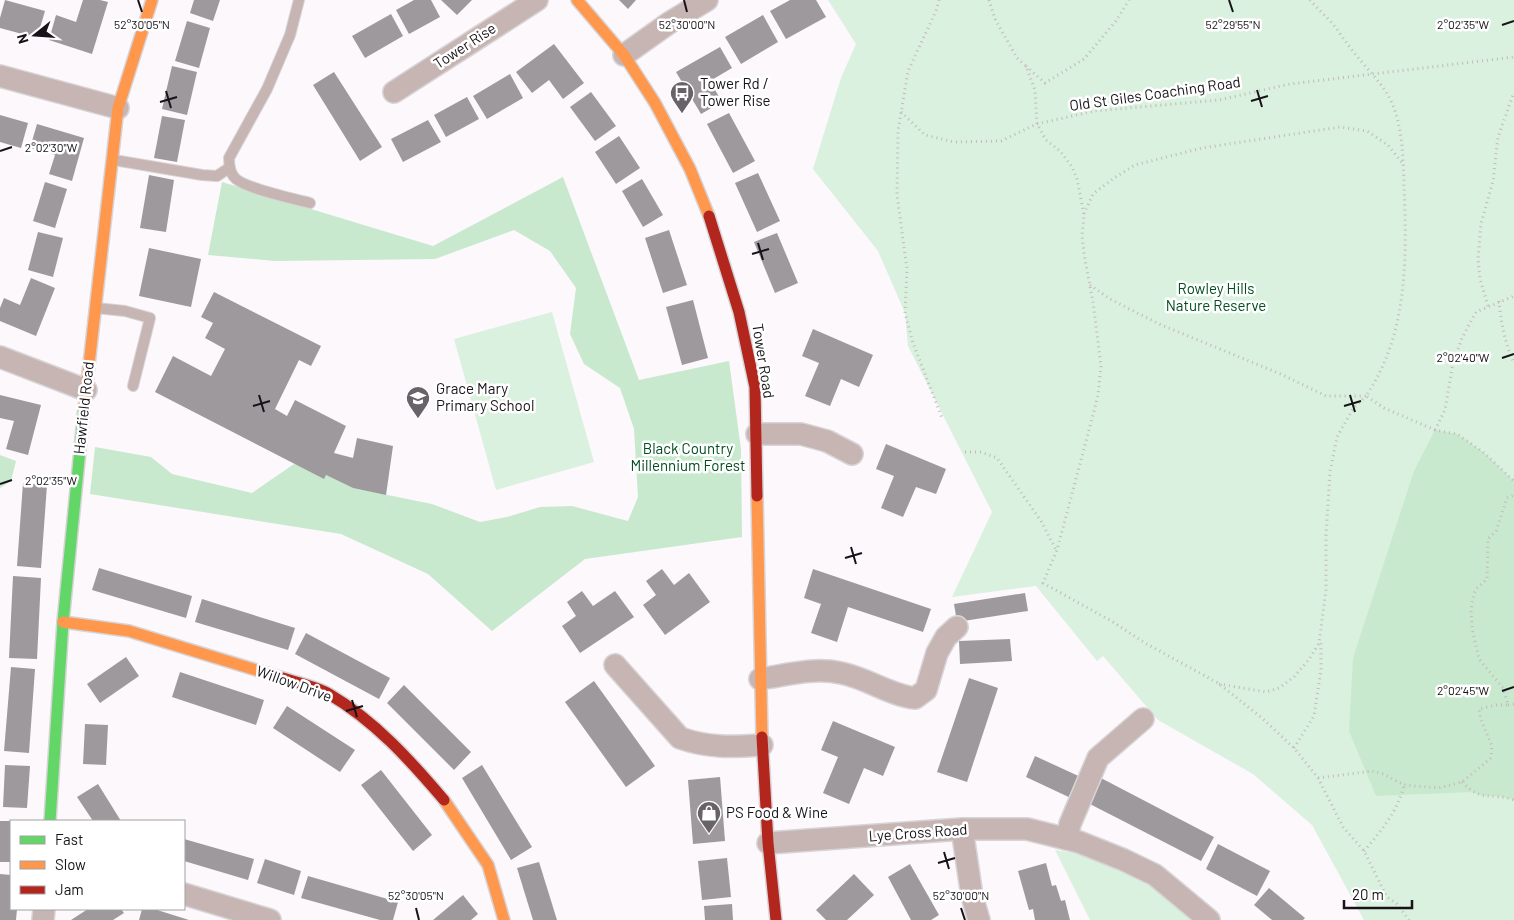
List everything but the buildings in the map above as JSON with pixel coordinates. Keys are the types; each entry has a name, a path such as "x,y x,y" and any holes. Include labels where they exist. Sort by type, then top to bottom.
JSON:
{"street":[{"name":"Hawfield Road","path":"50,820 64,622 86,390 118,108 152,0"},
{"name":"Tower Rise","path":"394,92 537,0"},
{"name":"Tower Road","path":"577,0 624,55 656,103 690,169 707,209 739,312 755,387 762,745 768,843 776,920"},
{"path":"624,55 669,22 707,0"},
{"path":"0,76 118,108"},
{"path":"0,357 86,390"},
{"path":"757,434 801,434 827,441 852,454"},
{"name":"Willow Drive","path":"64,622 129,631 328,693 370,723 410,760 449,806 488,865 504,920"},
{"path":"760,679 817,670 843,673 903,696 915,698 926,690 937,653 946,637 957,627"},
{"path":"615,665 680,738 694,743 722,747 762,745"},
{"path":"1067,839 1070,824 1098,758 1143,719"},
{"path":"962,829 972,896 979,920"},
{"name":"Lye Cross Road","path":"768,843 962,829 1028,829 1080,842 1155,875 1209,920"},
{"path":"185,894 270,920"}],"lane":[{"path":"298,0 290,35 267,89 229,158 229,168 236,179 249,186 310,204"},
{"path":"112,160 202,175 217,176 229,168"},
{"path":"95,308 125,311 150,318 133,386"}],"path":[{"path":"939,0 936,11 908,71 898,131 897,195 907,269 905,313 913,343 942,418"},
{"path":"989,0 995,19 1017,58 1045,83 1084,59 1116,20 1129,0"},
{"path":"1294,748 1314,716 1321,670 1326,590 1326,536 1329,490 1335,446 1337,438 1354,407 1366,396 1388,354 1397,326 1406,255 1400,128 1391,102 1381,82 1360,61 1334,26 1310,0"},
{"name":"Old St Giles Coaching Road","path":"901,112 925,135 954,142 1002,141 1037,124 1094,111 1219,100 1290,84 1514,57"},
{"path":"1026,66 1035,90 1037,124 1046,140 1060,151 1072,167 1077,179 1084,215 1082,236 1101,366 1098,395 1057,550 1043,583 1218,683 1262,718 1294,748 1318,778 1343,827 1364,851 1387,897 1397,904 1409,920"},
{"path":"1488,306 1480,278 1478,259 1481,224 1493,181 1498,137 1514,92"},
{"path":"1084,215 1093,194 1134,165 1202,148 1340,127 1367,131 1388,145 1403,164"},
{"path":"1089,285 1110,299 1159,324 1283,375 1326,396 1366,396 1384,408 1435,430 1457,434 1483,452 1514,481"},
{"path":"1435,430 1445,410 1453,363 1462,338 1476,312 1514,296"},
{"path":"1499,301 1505,336 1514,363"},
{"path":"965,452 981,452 997,458 1041,521 1057,550"},
{"path":"1508,705 1503,688 1479,659 1472,628 1471,609 1476,589 1487,580 1488,539 1496,531 1507,498 1514,495"},
{"path":"1218,683 1266,692 1279,688 1294,677 1310,658 1319,643 1322,630"},
{"path":"1318,778 1372,771 1384,774 1404,785 1439,788 1462,782 1491,758 1492,746 1481,720 1479,709 1496,705 1514,704"},
{"path":"1462,782 1472,792 1484,796 1498,796 1514,800"},
{"path":"1364,851 1384,827 1401,796 1404,785"}],"green space":[{"name":"Rowley Hills Nature Reserve","path":"828,0 1514,0 1514,920 1364,920 1312,825 1253,774 1158,720 1103,656 1097,661 1036,586 952,597 992,512 908,346 905,313 878,251 813,169 841,78 856,44"},
{"name":"Black Country Millennium Forest","path":"563,177 639,380 729,361 741,449 742,537 585,559 492,631 428,574 341,534 90,494 95,447 151,457 172,474 252,493 294,464 326,475 353,488 432,504 480,522 507,517 540,507 572,506 628,521 638,497 634,429 620,388 584,364 570,334 576,288 550,251 514,230 435,259 275,261 208,255 222,182 433,246"},
{"path":"552,312 594,462 496,490 454,339"},
{"path":"1435,430 1457,434 1483,452 1514,481 1514,800 1498,796 1484,796 1471,792 1376,796 1349,731 1353,658 1414,471"},
{"path":"0,455 16,461 11,481 0,488"},
{"path":"1055,850 1099,857 1167,894 1198,920 1090,920"}],"traffic: fast":[{"path":"50,820 63,622 84,409"}],"traffic: slow":[{"path":"84,409 118,108 152,0"},
{"path":"577,0 624,55 655,103 690,169 709,216"},
{"path":"757,496 762,737"},
{"path":"63,622 129,631 279,677"},
{"path":"444,800 488,865 504,920"}],"traffic: jam":[{"path":"709,216 739,312 755,387 757,496"},
{"path":"279,677 324,691 362,716 405,756 444,800"},
{"path":"762,737 768,843 776,920"}],"place":[{"name":"Tower Rd / Tower Rise","path":"682,114"},
{"name":"Grace Mary Primary School","path":"418,419"},
{"name":"PS Food & Wine","path":"709,834"}]}
